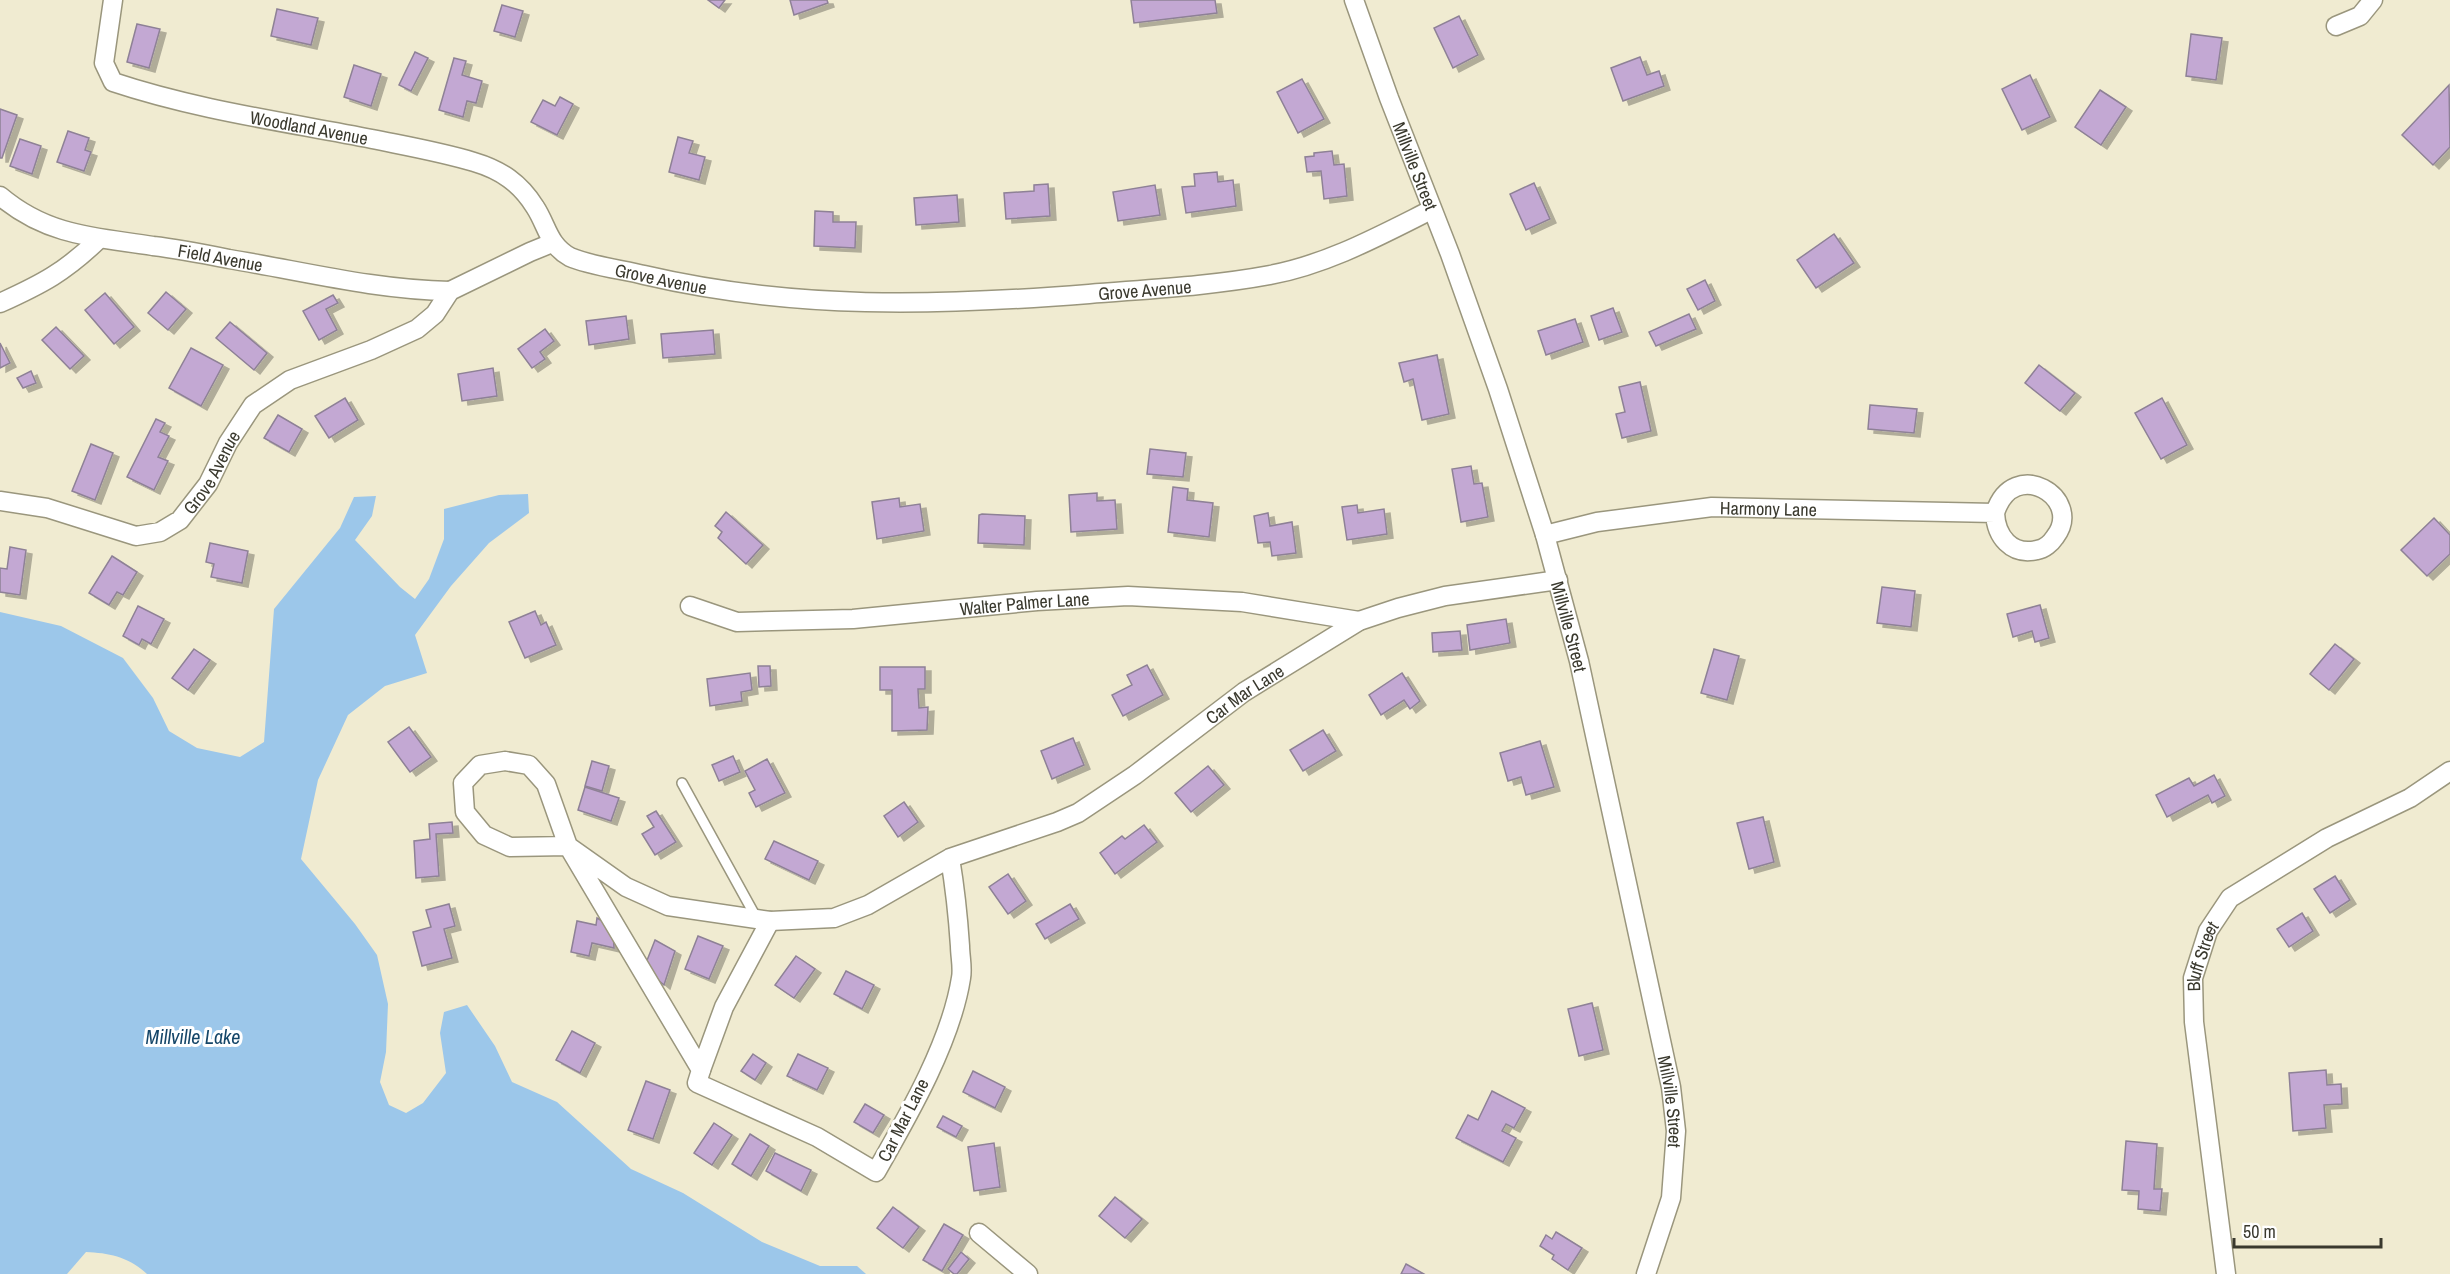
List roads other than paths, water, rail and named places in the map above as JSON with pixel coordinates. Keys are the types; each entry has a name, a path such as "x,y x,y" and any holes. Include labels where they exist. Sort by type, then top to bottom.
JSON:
{"street":[{"name":"Woodland Avenue","path":"113,0 104,63 113,82 203,106 427,150 492,168 512,179 535,207 552,243"},
{"name":"Millville Street","path":"1354,0 1431,210 1450,254 1497,389 1545,535 1579,661 1671,1087 1676,1131 1671,1198 1646,1274"},
{"path":"2336,26 2360,16 2373,0"},
{"name":"Field Avenue","path":"0,196 17,210 37,220 62,230 99,239 153,246 378,285 450,291"},
{"name":"Grove Avenue","path":"0,501 47,508 136,536 160,532 180,520 208,484 228,443 253,405 290,380 371,350 417,329 435,314 450,291 552,243 571,257 675,282 744,293 837,301 928,304 1179,287 1270,275 1356,248 1431,210"},
{"path":"0,303 47,282 66,269 99,239"},
{"name":"Harmony Lane","path":"1545,535 1597,522 1712,507 1995,513"},
{"name":"Car Mar Lane","path":"950,858 958,905 962,976 951,1019 942,1040 903,1124 876,1172 817,1137 697,1083 701,1070 568,846 546,784 529,765 505,761 480,765 463,783 465,812 484,836 510,847 568,846 626,887 668,906 764,920 834,918 868,905 950,858 1078,813 1135,775 1244,692 1359,621 1445,596 1558,580"},
{"name":"Walter Palmer Lane","path":"690,606 737,622 853,619 1128,596 1242,602 1359,621"},
{"name":"Bluff Street","path":"2226,1274 2194,1022 2193,978 2208,931 2230,898 2327,838 2410,798 2450,771"},
{"path":"701,1070 724,1007 764,920"},
{"path":"979,1233 1028,1274"}],"lane":[{"path":"682,783 764,920"}],"water":[{"name":"Millville Lake","path":"528,494 529,513 489,543 451,586 415,635 427,673 385,686 348,715 318,780 301,859 355,924 377,955 388,1004 386,1052 380,1082 389,1105 406,1113 423,1103 446,1073 440,1033 444,1012 467,1005 495,1046 512,1082 557,1102 631,1169 683,1193 762,1242 820,1266 857,1266 866,1274 147,1274 118,1257 86,1252 67,1274 0,1274 0,612 61,626 123,658 153,698 169,731 197,748 240,757 264,742 274,609 340,528 354,497 376,496 372,516 355,540 400,587 415,599 429,579 444,539 444,509 499,495"}]}
